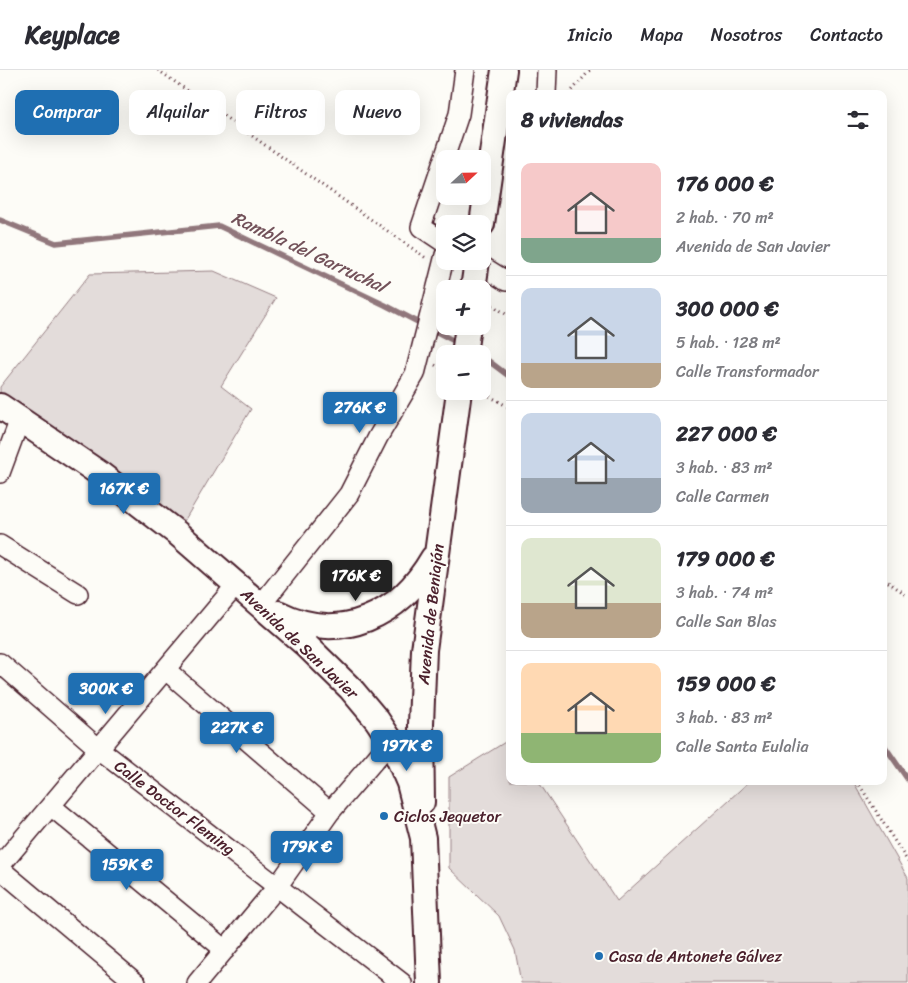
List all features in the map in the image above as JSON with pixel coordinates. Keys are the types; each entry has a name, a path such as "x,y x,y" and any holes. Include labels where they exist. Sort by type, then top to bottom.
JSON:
{"main road":[{"path":"484,215 504,70"},
{"name":"Avenida de Beniaján","path":"423,838 421,744 424,650 457,400"},
{"name":"Avenida de San Javier","path":"0,406 139,502 262,605 351,689 377,720 391,742 413,797 423,838 429,983"},
{"path":"262,605 284,616 309,624 332,626 356,623 378,615 409,592 422,577 436,552"},
{"path":"391,742 400,750 409,752 421,744"}],"street":[{"path":"436,237 421,227 459,114 465,70"},
{"path":"546,90 547,70"},
{"path":"262,605 349,494 378,437 415,374 441,270"},
{"path":"490,270 506,281"},
{"path":"0,473 20,419"},
{"path":"0,545 78,594"},
{"path":"136,983 0,867 237,584"},
{"name":"Calle Doctor Fleming","path":"0,663 99,749 402,983"},
{"path":"166,670 330,812"},
{"path":"197,983 277,887 330,812 391,742"},
{"path":"51,806 225,950"}],"path":[{"path":"158,70 436,257"},
{"path":"572,90 590,70"},
{"path":"491,304 506,314"},
{"path":"491,397 506,406"},
{"path":"887,581 908,596"},
{"path":"860,785 908,862"}],"shaded area":[{"path":"214,271 276,298 221,386 251,409 177,533 0,406 0,387 90,274"},
{"path":"506,741 506,785 541,785 617,901 746,785 855,785 908,878 908,983 521,983 515,950 499,916 449,868 449,777"}],"waterway":[{"name":"Rambla del Garruchal","path":"0,220 56,243 219,226 385,305 460,344"},
{"name":"Rambla del Garruchal","path":"491,363 506,374"},
{"name":"Rambla del Garruchal","path":"887,749 908,780"}],"place":[{"name":"Ciclos Jequetor","path":"384,816"},
{"name":"Casa de Antonete Gálvez","path":"599,956"}]}
